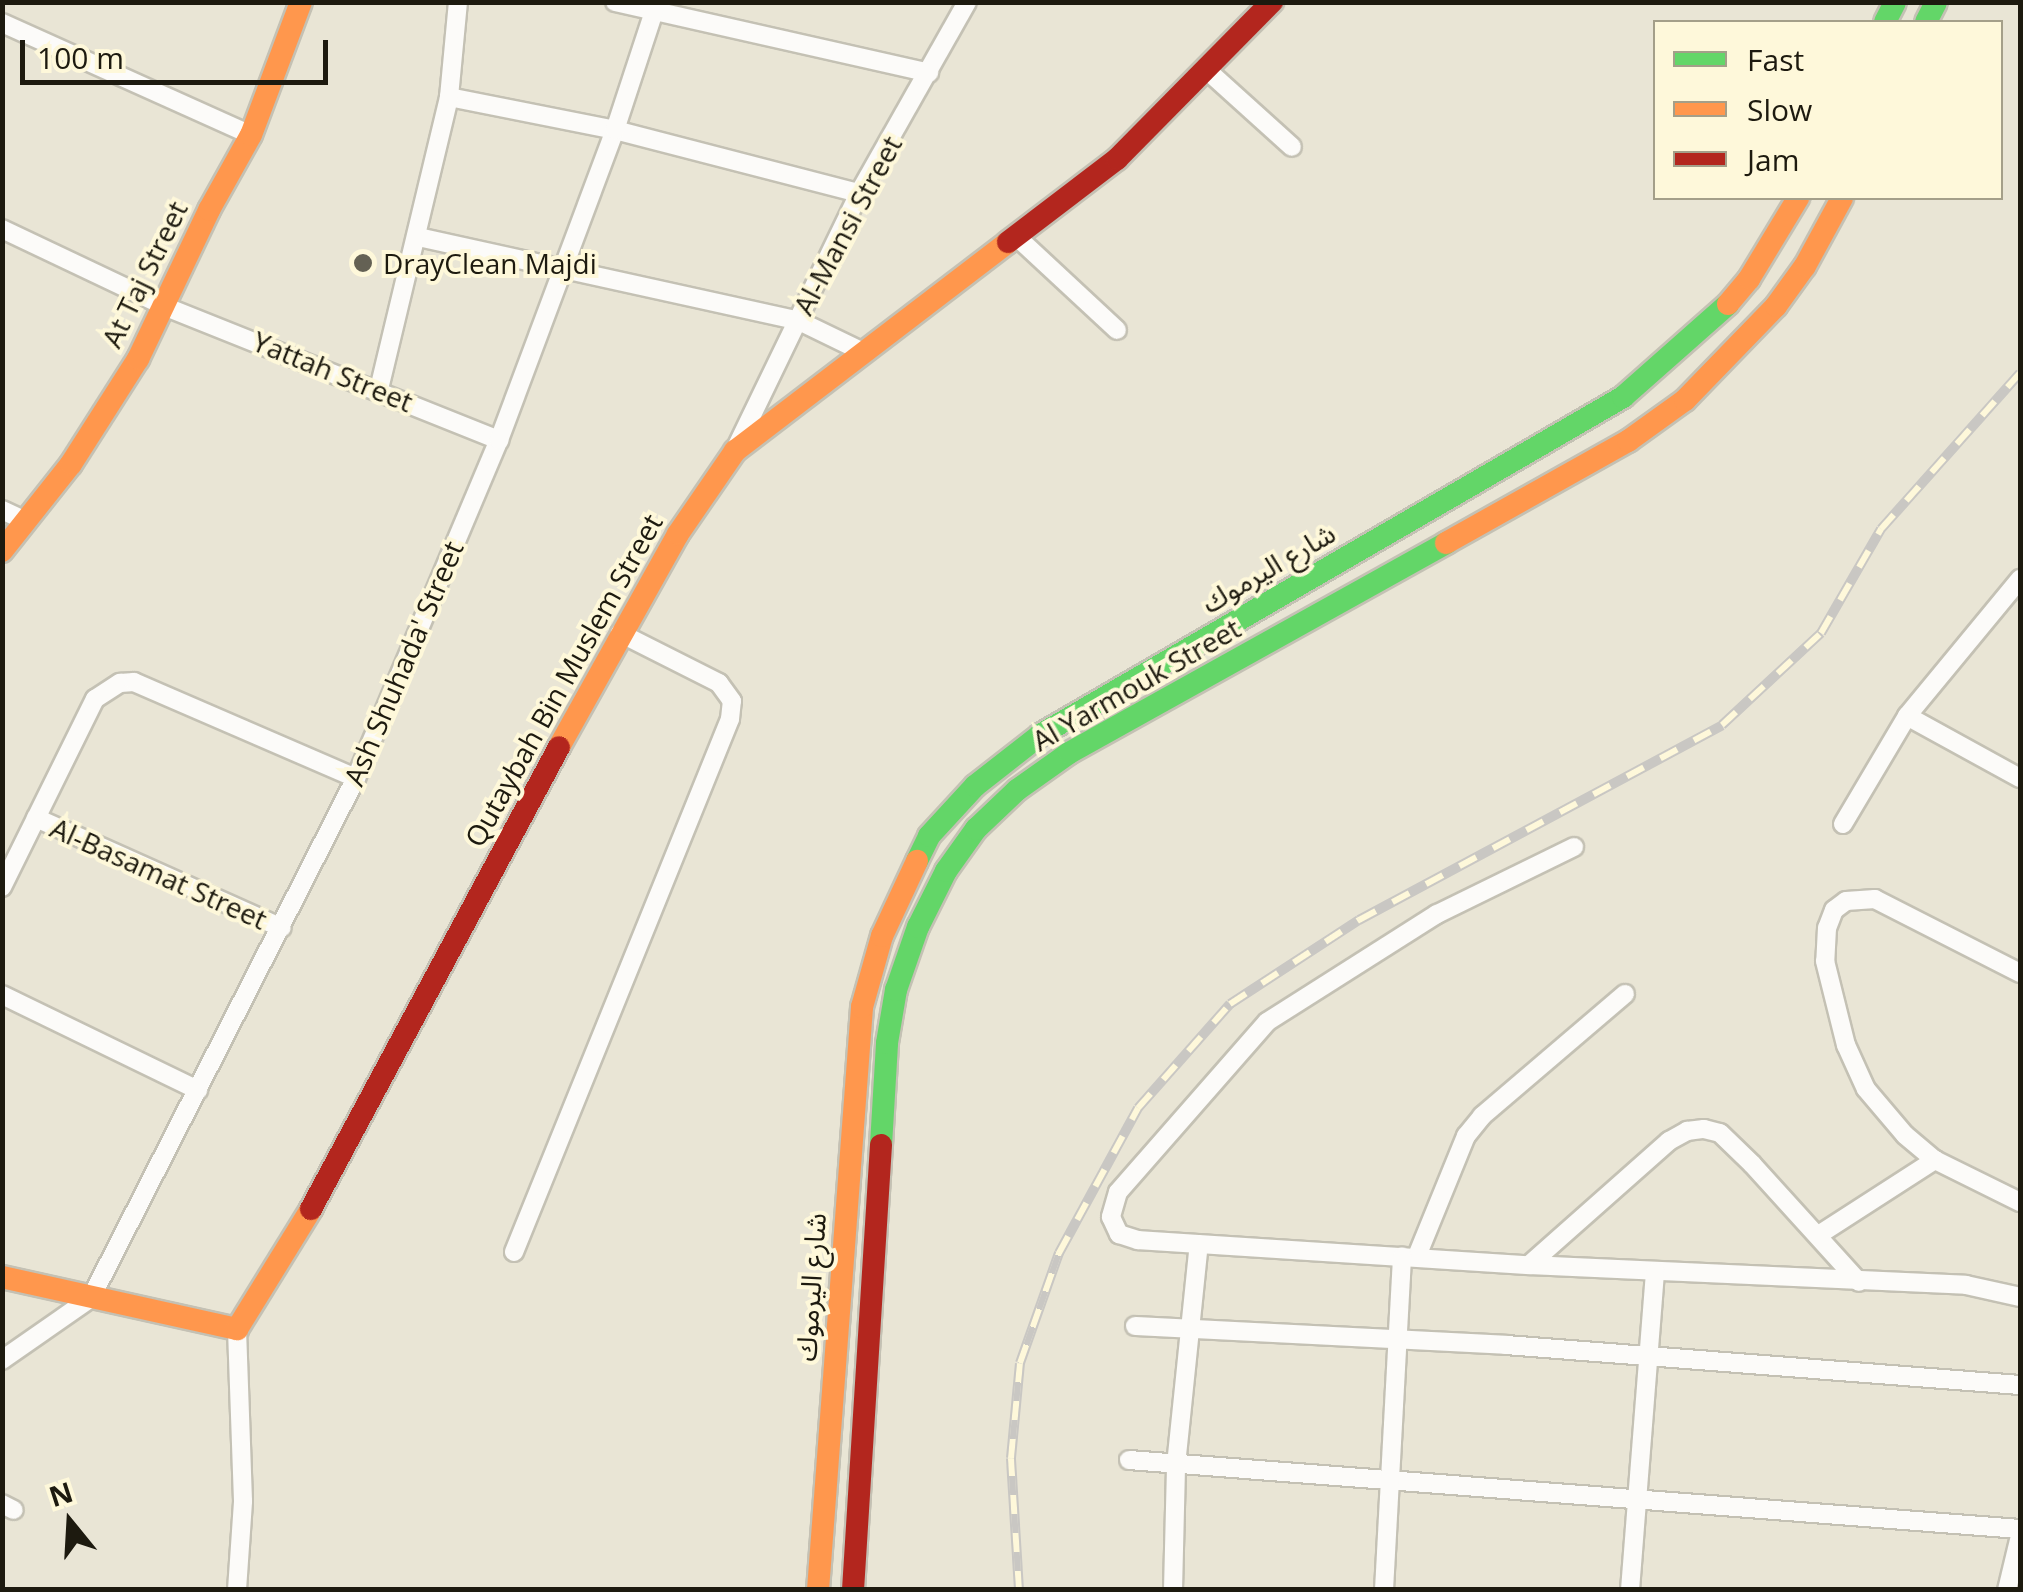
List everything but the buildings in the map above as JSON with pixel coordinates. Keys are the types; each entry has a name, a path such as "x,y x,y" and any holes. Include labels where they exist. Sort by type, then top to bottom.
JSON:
{"main road":[{"name":"At Taj Street","path":"2,551 101,418 166,307 209,210 251,134 301,2"},
{"name":"Qutaybah Bin Muslem Street","path":"238,1329 304,1222 620,632 734,450 1018,238 1117,158 1208,71 1272,2"},
{"name":"شارع اليرموك","path":"818,1590 862,1007 882,936 929,836 976,786 1040,735 1623,397 1714,322 1749,278 1797,200"},
{"name":"Al Yarmouk Street","path":"853,1590 887,1043 896,990 918,926 946,871 976,830 1017,790 1069,753 1628,441 1686,400 1776,306 1805,266 1841,200"},
{"path":"2,1277 238,1329"}],"street":[{"path":"379,389 449,97 458,2"},
{"path":"615,2 656,8 929,73"},
{"name":"Al-Mansi Street","path":"734,450 859,193 967,2"},
{"name":"Ash Shuhada' Street","path":"91,1298 356,778 499,440 560,268 615,130 656,8"},
{"path":"2,23 251,134"},
{"path":"1208,71 1292,147"},
{"path":"449,97 615,130 859,193"},
{"name":"Yattah Street","path":"2,229 166,307 499,440"},
{"path":"418,237 797,320 865,353"},
{"path":"1018,238 1116,330"},
{"path":"2,510 26,521"},
{"path":"1842,824 1907,716 2020,579"},
{"path":"514,1252 730,719 732,702 719,683 620,632"},
{"path":"2,887 95,698 120,683 134,682 356,778"},
{"path":"1907,716 2020,778"},
{"name":"Al-Basamat Street","path":"36,818 282,928"},
{"path":"1574,847 1438,914 1266,1022 1118,1192 1111,1217 1119,1234 1138,1240 1528,1265 1966,1285 2020,1297"},
{"path":"2020,973 1875,900 1859,898 1834,910 1825,961 1846,1046 1866,1089 1905,1135 1935,1160 2020,1202"},
{"path":"2,994 198,1090"},
{"path":"1384,1590 1398,1340 1409,1256 1466,1136 1482,1116 1624,994"},
{"path":"1528,1265 1668,1141 1687,1131 1704,1129 1720,1133 1820,1234 1859,1282"},
{"path":"1820,1234 1935,1160"},
{"path":"1173,1590 1176,1465 1199,1244"},
{"path":"1630,1590 1655,1272"},
{"path":"2,1360 91,1298"},
{"path":"1135,1326 1398,1340 2020,1384"},
{"path":"238,1329 243,1501 238,1590"},
{"path":"1129,1460 1637,1498 2020,1533 2007,1590"}],"railway":[{"path":"1019,1590 1011,1458 1020,1363 1059,1253 1138,1108 1230,1004 1359,920 1722,725 1821,633 1881,529 2020,373"}],"traffic: fast":[{"path":"1886,20 1895,2"},
{"path":"1927,20 1936,2"},
{"path":"917,861 929,836 975,786 1040,735 1623,397 1728,304"},
{"path":"881,1145 887,1043 896,990 918,927 946,871 976,829 1017,790 1069,753 1446,543"}],"traffic: slow":[{"path":"2,551 71,464 138,359 209,210 251,135 301,2"},
{"path":"1728,304 1749,279 1797,200"},
{"path":"1446,543 1628,441 1685,400 1776,306 1805,266 1841,200"},
{"path":"559,747 678,534 735,451 1008,242"},
{"path":"818,1590 862,1007 882,936 917,861"},
{"path":"2,1277 237,1329 311,1209"}],"traffic: jam":[{"path":"1008,242 1117,159 1272,2"},
{"path":"311,1209 559,747"},
{"path":"853,1590 881,1145"}],"place":[{"name":"DrayClean Majdi","path":"363,263"}]}
